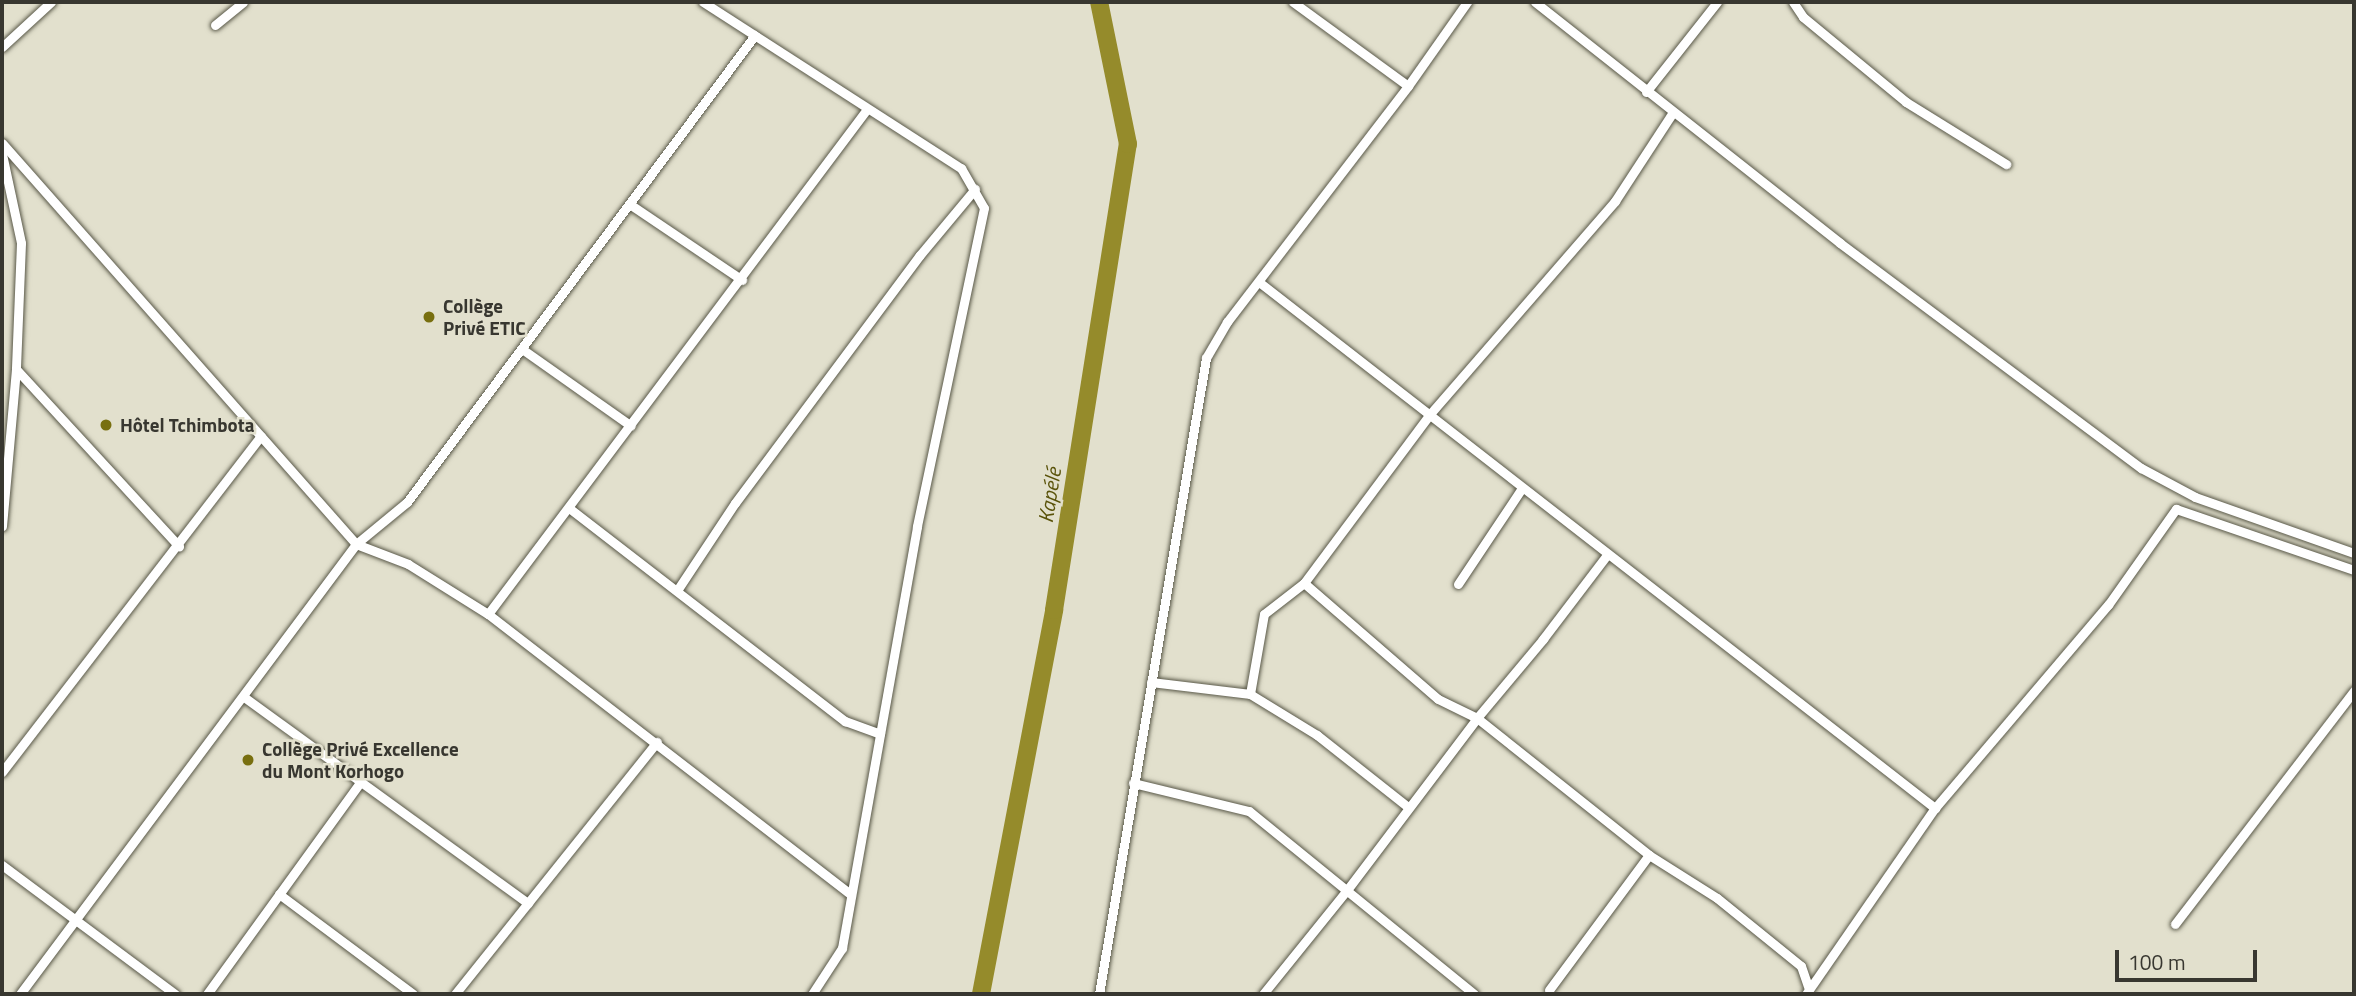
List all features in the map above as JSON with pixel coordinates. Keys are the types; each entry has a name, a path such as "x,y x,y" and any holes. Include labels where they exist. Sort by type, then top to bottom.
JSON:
{"street":[{"path":"2,47 51,2"},
{"path":"215,25 243,2"},
{"path":"703,2 961,168 984,208 917,527 842,948 812,994"},
{"path":"1293,2 1408,86"},
{"path":"1099,994 1206,358 1227,322 1408,86 1467,2"},
{"path":"1535,2 1840,243 2141,468 2195,496 2354,554"},
{"path":"1646,92 1717,2"},
{"path":"1793,2 1803,17 1906,102 2006,164"},
{"path":"20,994 356,544 407,502 631,205 755,35"},
{"path":"488,614 867,109"},
{"path":"1250,694 1264,614 1304,583 1430,414 1615,201 1673,111"},
{"path":"2,143 356,544 408,564 488,614 850,894"},
{"path":"2,154 20,243 16,369 2,526"},
{"path":"678,589 735,503 920,256 975,189"},
{"path":"631,205 742,279"},
{"path":"1259,282 1936,808"},
{"path":"522,349 631,426"},
{"path":"16,369 178,546"},
{"path":"2,772 261,436"},
{"path":"1458,584 1522,488"},
{"path":"569,508 678,589 845,721 880,734"},
{"path":"1807,992 1936,808 2108,605 2176,509 2354,570"},
{"path":"1263,994 1348,890 1477,718 1543,639 1607,555"},
{"path":"1304,583 1438,699 1477,718 1649,855 1717,898 1801,966 1807,992"},
{"path":"1151,682 1250,694 1317,735 1409,807"},
{"path":"2175,924 2354,691"},
{"path":"244,697 528,903"},
{"path":"455,994 657,743"},
{"path":"207,994 361,781"},
{"path":"1133,783 1249,811 1474,994"},
{"path":"1549,990 1649,855"},
{"path":"2,864 175,994"},
{"path":"279,894 413,994"}],"waterway":[{"name":"Kapélé","path":"981,994 1054,610 1128,144 1099,2"}],"place":[{"name":"Collège Privé ETIC","path":"429,317"},
{"name":"Hôtel Tchimbota","path":"106,425"},
{"name":"Collège Privé Excellence du Mont Korhogo","path":"248,760"}]}
